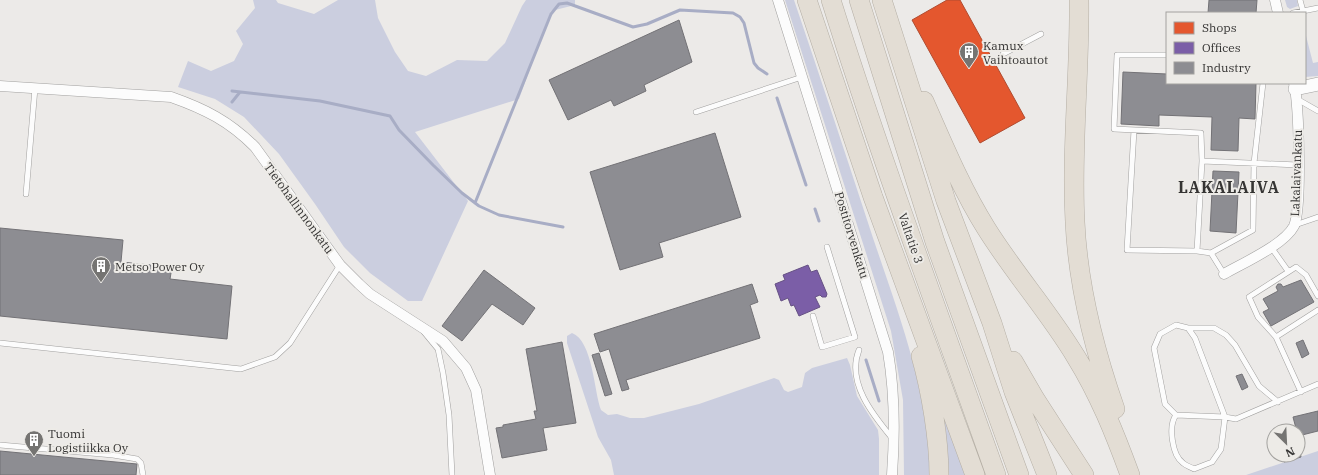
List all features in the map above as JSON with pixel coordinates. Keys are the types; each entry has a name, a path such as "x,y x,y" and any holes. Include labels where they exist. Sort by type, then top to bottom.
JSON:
{"highway":[{"path":"807,0 887,236 975,475"},
{"name":"Valtatie 3","path":"831,0 851,65 914,248 996,475"},
{"name":"Valtatie 3","path":"859,0 935,242 1018,475"},
{"path":"882,0 946,201 992,323 1014,392 1047,475"},
{"path":"1079,0 1075,172 1075,222 1078,256 1083,296 1102,371 1122,427 1136,475"},
{"path":"898,48 910,67 953,166 985,227 1004,257 1061,334 1091,384 1116,435 1130,475"},
{"path":"887,236 922,359 939,455 939,475"},
{"path":"992,323 1004,341 1024,381 1084,475"}],"street":[{"name":"Postitorvenkatu","path":"778,0 885,340 892,376 894,440 892,475"},
{"path":"1275,0 1278,12"},
{"path":"1295,90 1318,84"},
{"name":"Tietohallinnonkatu","path":"0,86 171,96 218,116 240,132 255,148 340,265 370,294 443,341 466,368 476,390 490,475"},
{"name":"Lakalaivankatu","path":"1224,274 1271,247 1285,237 1294,226 1297,211 1298,165 1295,90"}],"lane":[{"path":"1300,0 1303,11"},
{"path":"1298,12 1318,8"},
{"path":"1003,54 1041,34"},
{"path":"1166,55 1117,54 1114,129 1201,133 1202,161 1197,252"},
{"path":"696,112 802,77"},
{"path":"1134,130 1127,250 1211,252 1253,230 1254,163 1263,84"},
{"path":"26,194 35,88"},
{"path":"1295,90 1318,111"},
{"path":"1202,161 1298,165"},
{"path":"1294,226 1318,217"},
{"path":"813,316 822,347 855,338 827,247"},
{"path":"1271,247 1288,271"},
{"path":"1211,252 1224,274"},
{"path":"0,343 240,369 275,357 290,343 340,265"},
{"path":"1301,392 1276,338 1258,317 1249,297 1296,266 1306,275 1318,296"},
{"path":"1276,338 1318,310"},
{"path":"416,324 438,349 449,415 452,475"},
{"path":"1278,402 1259,386 1235,346 1226,335 1214,328 1188,328 1176,325 1160,334 1154,348 1165,404 1176,415 1225,417 1236,419 1278,402 1318,384"},
{"path":"1176,415 1172,421 1171,430 1174,447 1182,463 1194,469 1212,462 1221,449 1225,417 1195,338 1188,328"},
{"path":"859,350 855,359 858,385 869,407 894,440"},
{"path":"0,445 137,459 141,463 143,475"}],"shaded area":[{"path":"253,0 276,0 278,3 314,14 338,0 375,0 378,18 395,52 408,71 426,76 457,60 487,61 505,43 526,0 575,0 575,5 551,11 519,99 415,132 468,201 422,301 408,301 370,273 344,247 279,154 244,117 215,99 178,87 188,61 211,71 234,61 243,44 236,31 255,8"},
{"path":"785,0 794,0 902,325 911,355 924,414 930,475 904,475 903,400 891,331"},
{"path":"1285,0 1297,0 1298,6 1290,9 1287,7"},
{"path":"1306,36 1313,63 1318,62 1318,76 1306,77"},
{"path":"572,333 579,338 589,356 601,410 608,415 617,414 630,418 644,418 699,404 774,378 779,380 784,390 788,392 802,387 805,373 812,368 847,358 857,396 878,430 879,475 614,475 611,460 598,437 567,343 567,336"},
{"path":"944,413 966,475 945,475 938,414"},
{"path":"1318,451 1318,475 1246,475 1282,463 1306,463 1306,455"}],"building: Shops":[{"name":"Kamux Vaihtoautot","path":"947,0 960,0 1025,118 980,143 912,20"}],"building: Offices":[{"path":"808,265 811,272 817,270 827,294 826,297 822,297 820,295 815,297 820,307 799,316 794,305 791,306 788,298 781,301 775,284 785,280 783,275"}],"building: Industry":[{"path":"1209,0 1257,0 1256,12 1208,12"},
{"path":"679,20 692,62 644,85 646,91 614,106 611,100 568,120 549,80"},
{"path":"1123,72 1166,74 1166,84 1256,84 1255,119 1239,118 1238,151 1211,150 1212,117 1159,115 1159,126 1121,124"},
{"path":"715,133 741,217 659,243 663,257 620,270 590,172"},
{"path":"1213,171 1239,172 1236,233 1210,231"},
{"name":"Metso Power Oy","path":"0,228 123,240 121,262 172,267 170,279 232,286 227,339 0,316"},
{"path":"484,270 535,308 523,325 492,304 462,341 442,326"},
{"path":"1301,280 1314,302 1271,326 1263,312 1269,309 1263,299 1278,291 1276,287 1278,284 1281,284 1283,287"},
{"path":"752,284 758,302 750,305 760,338 626,380 629,389 622,391 609,349 600,352 594,334"},
{"path":"1303,340 1309,354 1302,358 1296,343"},
{"path":"562,342 576,423 543,428 547,450 502,458 496,428 503,427 503,425 536,419 534,411 537,411 526,349"},
{"path":"599,353 612,394 605,396 592,355"},
{"path":"1242,374 1248,387 1242,390 1236,376"},
{"path":"1318,411 1318,431 1306,434 1306,423 1295,423 1293,417"},
{"name":"Tuomi Logistiikka Oy","path":"0,451 137,464 136,475 0,475"}],"waterway":[{"path":"475,203 551,14 559,4 567,3 633,27 647,24 680,10 733,13 740,17 744,23 754,63 758,68 767,74"},
{"path":"232,91 320,101 390,116 399,130 433,165 462,193 479,206 499,215 563,227"},
{"path":"232,102 240,92"},
{"path":"777,98 806,185"},
{"path":"815,209 819,221"},
{"path":"866,360 879,401"}],"place":[{"name":"Kamux Vaihtoautot","path":"969,69"},
{"name":"Metso Power Oy","path":"101,283"},
{"name":"Tuomi Logistiikka Oy","path":"34,457"}],"district":[{"name":"LAKALAIVA","path":"1229,187"}]}
